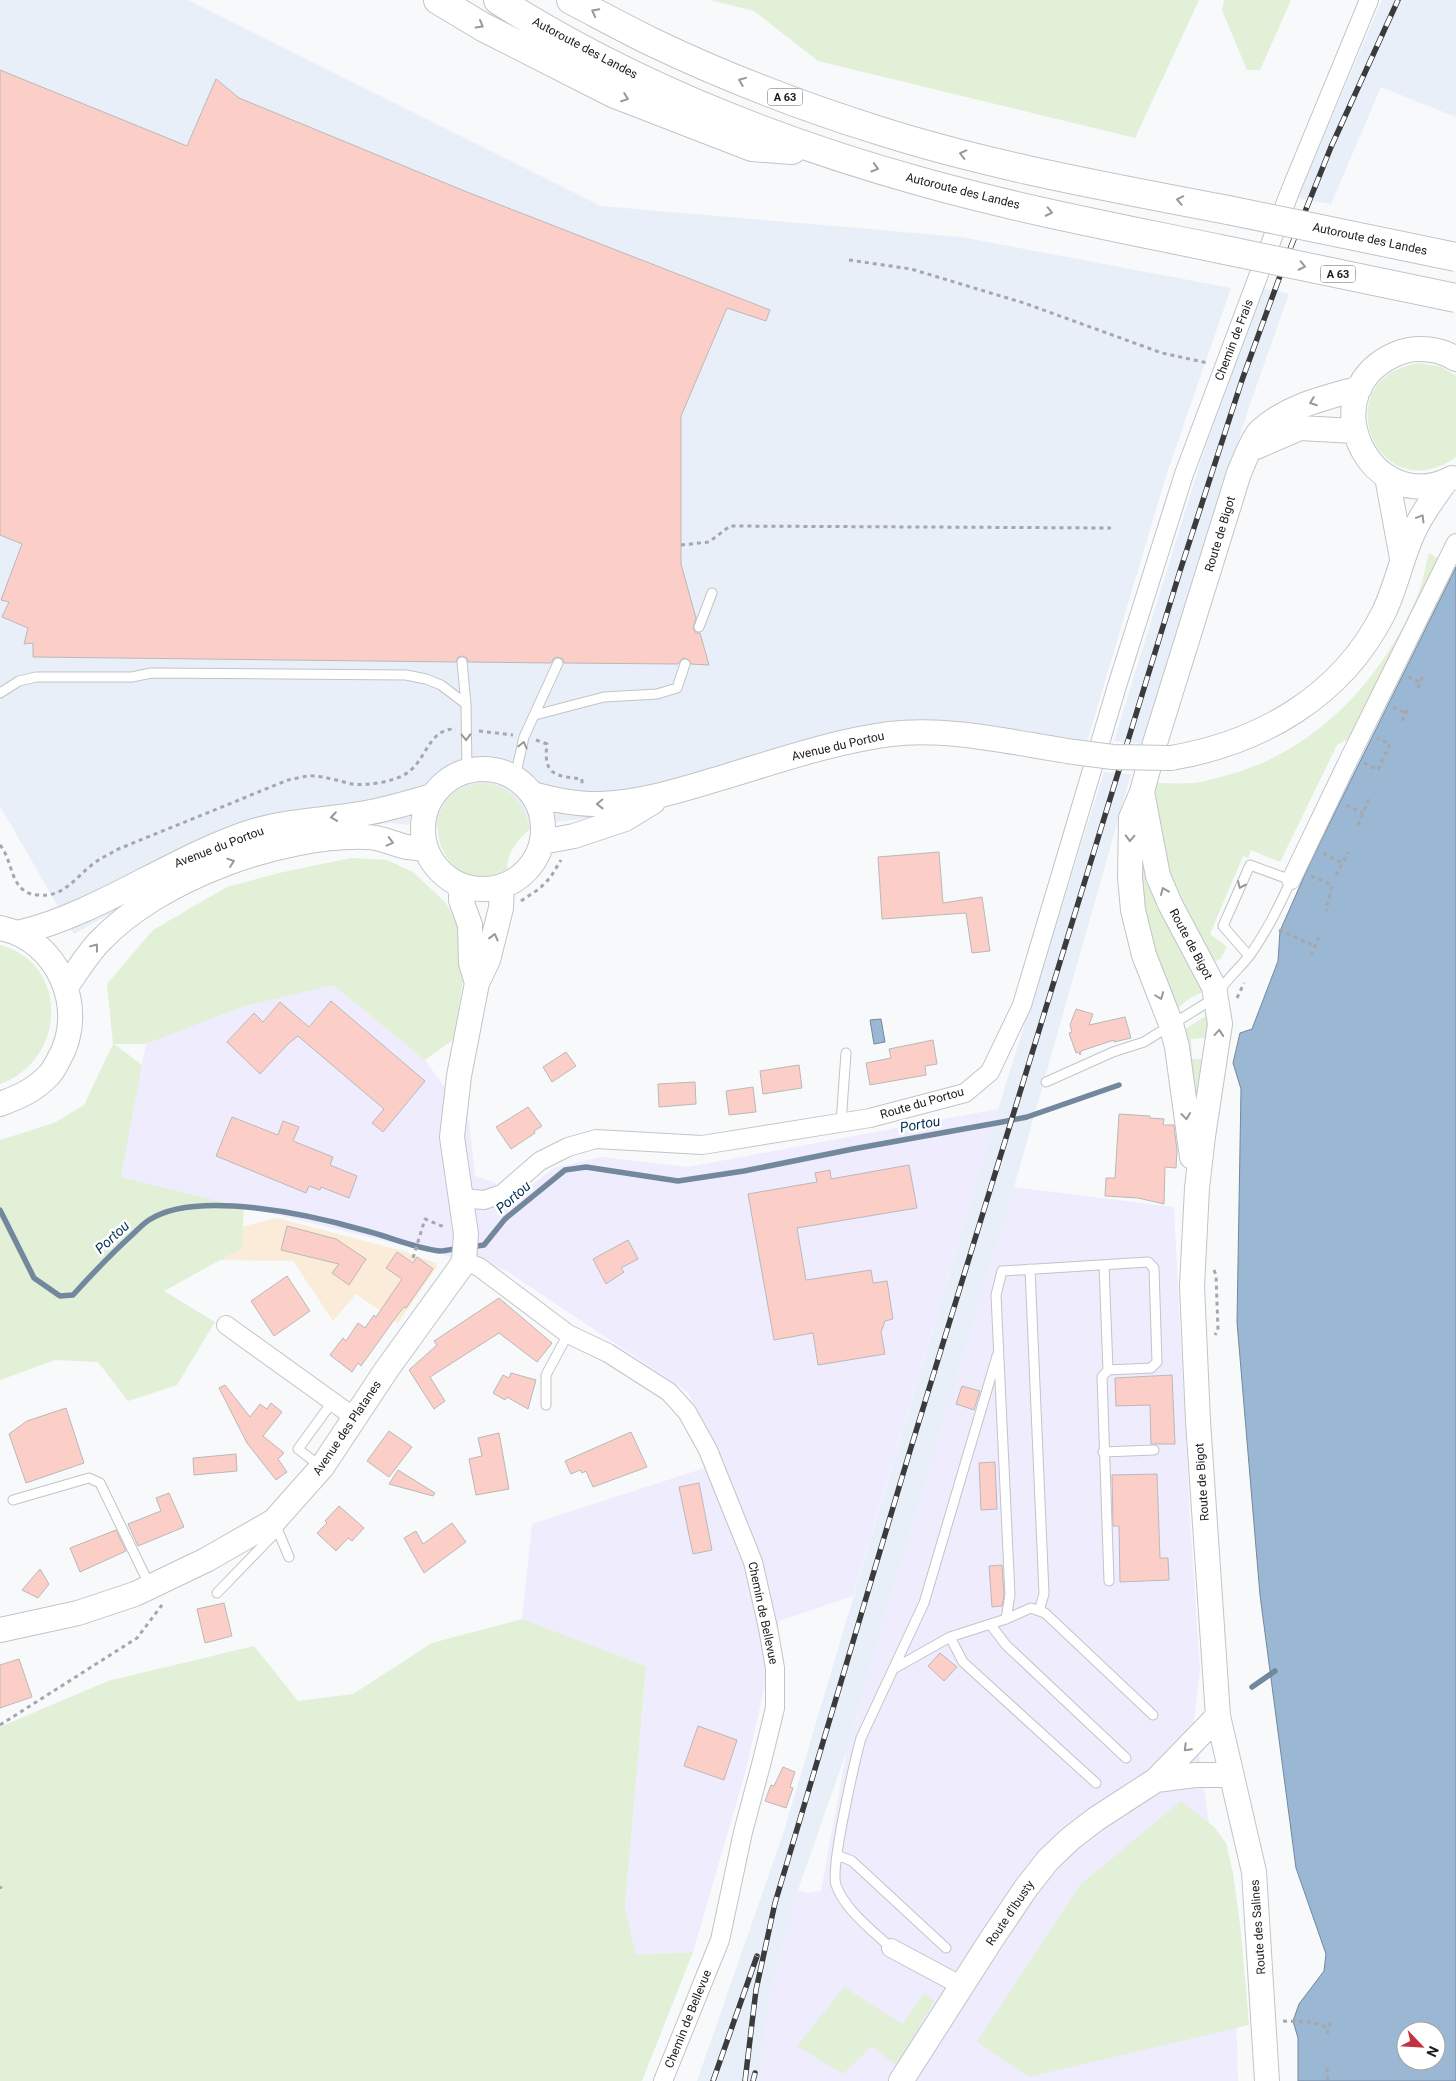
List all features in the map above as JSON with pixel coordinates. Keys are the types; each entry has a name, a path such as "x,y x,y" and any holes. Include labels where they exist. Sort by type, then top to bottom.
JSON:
{"highway":[{"path":"438,0 483,27 615,94 752,147 828,153"},
{"name":"Autoroute des Landes","path":"498,0 577,46 666,90 730,118 828,153 919,181 1006,203 1220,250 1456,298"},
{"name":"Autoroute des Landes","path":"572,0 650,42 699,63 811,108 875,129 1010,166 1456,257"}],"main road":[{"path":"1451,479 1426,486 1406,484 1387,476 1372,465 1361,449 1354,431 1354,409 1360,388 1372,371 1388,357 1408,350 1429,349 1450,354 1456,359"},
{"name":"Route de Bigot","path":"1197,1188 1188,1136 1181,1068 1171,1024 1144,955 1133,910 1130,877 1131,818 1142,792 1158,734 1236,482 1258,432 1287,413 1313,401 1360,388"},
{"path":"1250,450 1300,428 1354,431"},
{"path":"1387,476 1402,558"},
{"name":"Avenue du Portou","path":"533,794 559,801 599,804 665,795 793,756 856,740 892,734 960,735 1121,758 1171,758 1224,746 1252,736 1291,714 1329,684 1364,644 1382,616 1395,586 1402,558 1413,531 1451,479"},
{"path":"484,768 500,770 515,777 533,794 540,809 544,825 542,842 537,856 528,869 516,879 502,886 489,889 461,885 446,876 434,864 426,849 423,822 426,808 432,796 454,776 467,770 484,768"},
{"name":"Route de Bigot","path":"1142,792 1151,848 1158,876 1170,904 1205,968 1216,997 1220,1024 1204,1126 1197,1188 1192,1286 1198,1421 1218,1716 1232,1775"},
{"name":"Avenue du Portou","path":"542,842 574,836 625,819 665,795"},
{"name":"Avenue du Portou","path":"5,928 42,927 100,902 190,856 254,831 286,824 366,813 432,796"},
{"name":"Avenue du Portou","path":"66,987 100,941 128,917 156,898 217,867 252,855 328,838 369,837 408,847 426,849"},
{"path":"461,885 461,900 470,925 471,963 477,983"},
{"path":"464,1261 458,1233 460,1198 452,1137 459,1076 477,983 488,960 501,908 502,886"},
{"path":"0,1104 26,1095 50,1075 65,1048 71,1017 66,987 55,965 39,946 5,928"},
{"name":"Avenue des Platanes","path":"0,1630 78,1613 135,1594 276,1526 322,1467 354,1417 464,1261"},
{"path":"1156,1780 1218,1716"},
{"path":"1156,1780 1195,1775 1232,1775"},
{"name":"Route des Salines","path":"1232,1775 1254,1872 1267,2081"},
{"name":"Route d'Ibusty","path":"901,2081 1026,1888 1048,1860 1070,1839 1096,1819 1156,1780"}],"street":[{"name":"Chemin de Frais","path":"1117,686 1184,474 1305,153 1369,0"},
{"path":"1298,877 1356,743 1456,543"},
{"name":"Route du Portou","path":"460,1198 484,1200 502,1194 540,1161 568,1147 596,1139 702,1145 870,1118 965,1093 990,1072 1022,1006 1117,686"},
{"name":"Chemin de Bellevue","path":"464,1261 479,1267 568,1334 608,1353 669,1392 687,1412 708,1450 753,1562 775,1668 775,1708 743,1832 720,1940 663,2081"},
{"path":"226,1325 354,1417"},
{"path":"890,1948 962,1986"}],"lane":[{"path":"699,627 712,593"},
{"path":"462,662 466,704 467,770"},
{"path":"515,777 524,737 558,663"},
{"path":"535,715 604,697 657,694 677,688 685,664"},
{"path":"0,693 19,681 36,677 132,677 150,673 366,674 406,675 426,678 441,685 466,704"},
{"path":"1046,1082 1113,1052 1144,1042 1216,997 1220,989 1249,956 1269,927 1298,877 1250,865 1222,926 1249,956"},
{"path":"841,1123 846,1053"},
{"path":"1006,1619 1010,1595 996,1295 1002,1271 1148,1262 1154,1268 1157,1362 1151,1368 1108,1370"},
{"path":"1104,1265 1108,1370 1102,1377 1103,1452 1109,1582"},
{"path":"1030,1269 1044,1594 1038,1611"},
{"path":"546,1405 546,1375 568,1334"},
{"path":"890,1948 847,1904 835,1883 837,1854 861,1738 924,1603 999,1349"},
{"path":"322,1467 298,1448 333,1402"},
{"path":"1103,1452 1154,1450"},
{"path":"13,1500 89,1478 100,1483 157,1583"},
{"path":"217,1593 276,1526 290,1557"},
{"path":"895,1668 950,1637 1006,1619 1031,1608 1045,1613 1153,1715"},
{"path":"990,1624 1006,1645 1126,1758"},
{"path":"950,1637 963,1662 1096,1783"},
{"path":"837,1854 852,1861 946,1948"}],"path":[{"path":"849,260 911,269 1024,303 1162,352 1224,366"},
{"path":"681,545 708,542 730,526 1111,528"},
{"path":"1403,674 1421,683"},
{"path":"1418,688 1423,676"},
{"path":"1388,705 1406,713"},
{"path":"1402,721 1409,706"},
{"path":"0,845 4,850 15,880 22,889 33,895 46,896 60,892 94,863 116,850 288,780 312,776 354,784 392,779 408,773 422,758 428,746 437,735 447,729 524,737 547,744 545,760 551,770 560,776 582,779 582,788"},
{"path":"1360,762 1378,770 1390,744 1373,736"},
{"path":"1358,825 1369,799"},
{"path":"1340,802 1363,812"},
{"path":"1317,850 1342,863"},
{"path":"1336,875 1348,852"},
{"path":"521,901 540,889 563,858"},
{"path":"1298,877 1332,885 1326,911"},
{"path":"1280,931 1315,946"},
{"path":"1311,955 1320,937"},
{"path":"414,1256 425,1219 458,1233"},
{"path":"1212,1342 1218,1330 1216,1275 1213,1267"},
{"path":"0,1726 137,1638 165,1601 157,1583"},
{"path":"1327,2034 1331,2020"},
{"path":"1281,2021 1311,2022 1329,2028"},
{"path":"1326,2068 1328,2081"}],"shaded area":[{"path":"0,0 188,0 601,206 961,237 1231,288 1166,476 1084,752 931,732 814,747 617,815 478,831 390,823 317,830 209,858 74,934 0,806"},
{"path":"1382,0 1456,0 1456,117 1381,87 1331,204 1297,198"},
{"path":"1262,288 1289,294 1249,407 1143,744 1114,741 1202,457"},
{"path":"1104,772 1131,774 1014,1187 889,1603 847,1750 798,1890 773,1979 761,2066 761,2081 697,2081 784,1831 998,1109"},
{"path":"333,985 425,1060 469,1121 475,1176 494,1182 508,1203 554,1168 601,1157 688,1167 998,1109 853,1596 779,1621 746,1770 693,1952 636,1955 625,1907 646,1666 522,1619 532,1524 720,1463 688,1392 505,1270 121,1177 146,1044 242,1007"},
{"path":"1014,1187 1174,1207 1190,1520 1200,1671 1194,1720 1236,2008 1238,2081 761,2081 761,2066 773,1979 798,1890 808,1893 821,1891 847,1750 889,1603"},
{"path":"277,1218 403,1251 436,1263 437,1267 398,1323 356,1294 333,1321 293,1261 212,1260 212,1234"}],"green space":[{"path":"710,0 1199,0 1135,138 818,61 754,11"},
{"path":"1224,0 1291,0 1260,70 1247,70 1222,10"},
{"path":"1419,363 1442,367 1456,376 1456,457 1428,470 1404,468 1384,456 1372,437 1368,414 1373,392 1390,374"},
{"path":"1429,553 1441,560 1350,738 1337,745 1280,862 1251,850 1248,858 1243,856 1210,934 1227,947 1221,958 1213,963 1165,872 1152,783 1194,783 1253,767 1284,752 1313,733 1340,711 1363,686 1384,658 1402,628 1417,597"},
{"path":"485,783 503,789 515,798 524,812 530,829 514,847 507,863 507,869 483,876 464,872 449,860 440,842 438,823 444,804 459,790"},
{"path":"1146,850 1207,990 1190,998 1173,1012 1146,940 1135,852"},
{"path":"351,858 387,860 413,872 446,903 458,925 463,980 454,1039 425,1060 333,985 242,1007 146,1044 114,1044 142,1065 121,1177 244,1207 242,1248 164,1291 215,1322 177,1385 128,1401 98,1362 55,1360 0,1380 0,1140 54,1123 84,1105 113,1044 107,984 153,930 227,887 279,873"},
{"path":"0,945 23,955 39,971 48,991 51,1012 48,1034 38,1055 22,1072 0,1084"},
{"path":"1204,1017 1212,1017 1211,1037 1191,1039 1192,1059 1205,1059 1197,1117 1182,1031"},
{"path":"522,1619 646,1666 625,1907 636,1955 693,1952 642,2081 0,2081 0,1727 108,1681 254,1646 298,1701 353,1694 432,1643"},
{"path":"1181,1801 1214,1827 1226,1843 1233,1873 1241,1932 1249,2025 1029,2077 977,2042 1080,1885"},
{"path":"844,1987 902,2024 924,1993 934,2001 897,2066 872,2046 843,2074 797,2046"}],"water":[{"path":"1456,567 1456,2081 1298,2081 1298,2038 1293,2021 1299,2004 1324,1971 1326,1954 1296,1868 1260,1595 1237,1322 1241,1089 1233,1063 1240,1033 1252,1029 1278,961 1280,931 1310,863"},
{"path":"881,1019 885,1042 874,1044 870,1020"}],"building":[{"path":"0,70 187,146 216,79 239,98 467,192 770,310 766,321 727,308 681,416 681,564 696,618 693,628 696,633 700,633 709,665 691,664 689,660 684,658 678,664 564,663 563,659 558,657 554,658 551,663 468,662 467,658 462,656 458,657 456,662 33,657 33,643 24,644 28,628 2,617 9,602 1,600 22,544 0,535"},
{"path":"939,852 943,903 982,897 990,951 972,953 966,913 882,919 878,857"},
{"path":"331,1001 425,1081 383,1132 372,1123 384,1109 298,1036 260,1074 227,1042 254,1013 263,1022 280,1002 309,1027"},
{"path":"1076,1009 1093,1014 1089,1025 1125,1017 1131,1038 1114,1042 1114,1040 1081,1051 1080,1055 1079,1052 1076,1053 1069,1033 1072,1032 1070,1025"},
{"path":"933,1040 937,1064 925,1066 926,1075 870,1085 866,1063 891,1058 889,1049"},
{"path":"566,1052 576,1066 552,1082 543,1067"},
{"path":"799,1065 802,1088 763,1094 760,1071"},
{"path":"695,1082 696,1104 659,1107 658,1084"},
{"path":"753,1087 756,1112 729,1115 726,1091"},
{"path":"528,1107 542,1126 511,1149 496,1127"},
{"path":"1119,1114 1150,1116 1150,1118 1164,1119 1163,1125 1174,1125 1177,1151 1176,1168 1165,1167 1164,1204 1138,1198 1105,1196 1106,1178 1115,1178"},
{"path":"232,1117 278,1135 283,1121 299,1127 293,1141 333,1157 330,1165 357,1176 349,1198 321,1187 320,1190 309,1186 306,1193 216,1156"},
{"path":"909,1165 917,1208 797,1228 806,1280 871,1270 873,1283 887,1281 893,1319 885,1321 881,1332 885,1354 818,1365 813,1333 774,1340 748,1194 817,1182 815,1173 830,1170 831,1179"},
{"path":"287,1226 336,1239 366,1259 349,1285 332,1273 339,1264 281,1250"},
{"path":"628,1240 638,1259 621,1268 624,1272 606,1284 593,1259"},
{"path":"397,1252 413,1263 417,1257 433,1269 406,1308 404,1307 399,1313 361,1366 358,1363 352,1372 330,1355 343,1338 346,1341 358,1323 365,1328 374,1315 376,1317 402,1279 386,1268"},
{"path":"287,1276 310,1311 274,1336 251,1301"},
{"path":"499,1298 552,1343 537,1362 499,1333 430,1377 445,1401 434,1409 409,1370 437,1345 434,1341"},
{"path":"511,1373 536,1380 528,1409 507,1397 505,1400 493,1393 503,1375 509,1378"},
{"path":"1172,1375 1175,1444 1151,1444 1150,1405 1116,1406 1115,1378"},
{"path":"225,1385 250,1417 260,1404 267,1409 271,1403 282,1412 263,1436 284,1453 278,1459 287,1472 276,1480 247,1443 219,1388"},
{"path":"962,1386 980,1391 974,1410 956,1404"},
{"path":"66,1408 84,1463 26,1483 9,1434 27,1421"},
{"path":"389,1431 412,1447 389,1477 367,1461"},
{"path":"631,1432 647,1467 593,1487 586,1471 582,1473 580,1470 571,1474 565,1461"},
{"path":"499,1433 509,1489 476,1495 469,1459 482,1456 478,1438"},
{"path":"236,1454 237,1471 194,1475 193,1458"},
{"path":"995,1462 997,1509 981,1510 979,1463"},
{"path":"398,1470 435,1493 433,1496 389,1484"},
{"path":"1157,1474 1160,1558 1168,1558 1169,1580 1120,1582 1119,1526 1113,1526 1112,1475"},
{"path":"699,1483 712,1550 693,1554 679,1487"},
{"path":"169,1493 184,1527 138,1546 128,1524 161,1511 156,1498"},
{"path":"339,1506 364,1528 352,1541 348,1538 336,1551 317,1533"},
{"path":"452,1523 466,1542 424,1573 404,1538 416,1531 423,1544"},
{"path":"116,1530 126,1551 80,1572 70,1548"},
{"path":"1002,1565 1004,1595 1002,1606 992,1607 989,1566"},
{"path":"40,1569 49,1584 38,1598 22,1590"},
{"path":"224,1603 232,1636 205,1643 197,1609"},
{"path":"940,1653 957,1667 944,1681 928,1666"},
{"path":"19,1659 32,1697 0,1708 0,1665"},
{"path":"698,1726 737,1740 724,1780 684,1766"},
{"path":"783,1767 795,1772 790,1787 793,1788 786,1808 765,1801 771,1785 774,1786"}],"waterway":[{"name":"Portou","path":"470,1247 484,1245 505,1219 565,1170 586,1167 678,1181 744,1171 1027,1117 1119,1085"},
{"name":"Portou","path":"0,1210 34,1278 60,1296 73,1295 109,1257 149,1220 170,1211 195,1206 224,1206 285,1212 341,1224 430,1249 442,1251 459,1248"},
{"path":"1252,1687 1275,1671"}],"railway":[{"path":"745,2081 756,1990 775,1903 909,1454 1180,571 1242,380 1288,254 1331,147 1398,0"},
{"path":"713,2081 757,1956"},
{"path":"753,2081 755,2073"}]}
